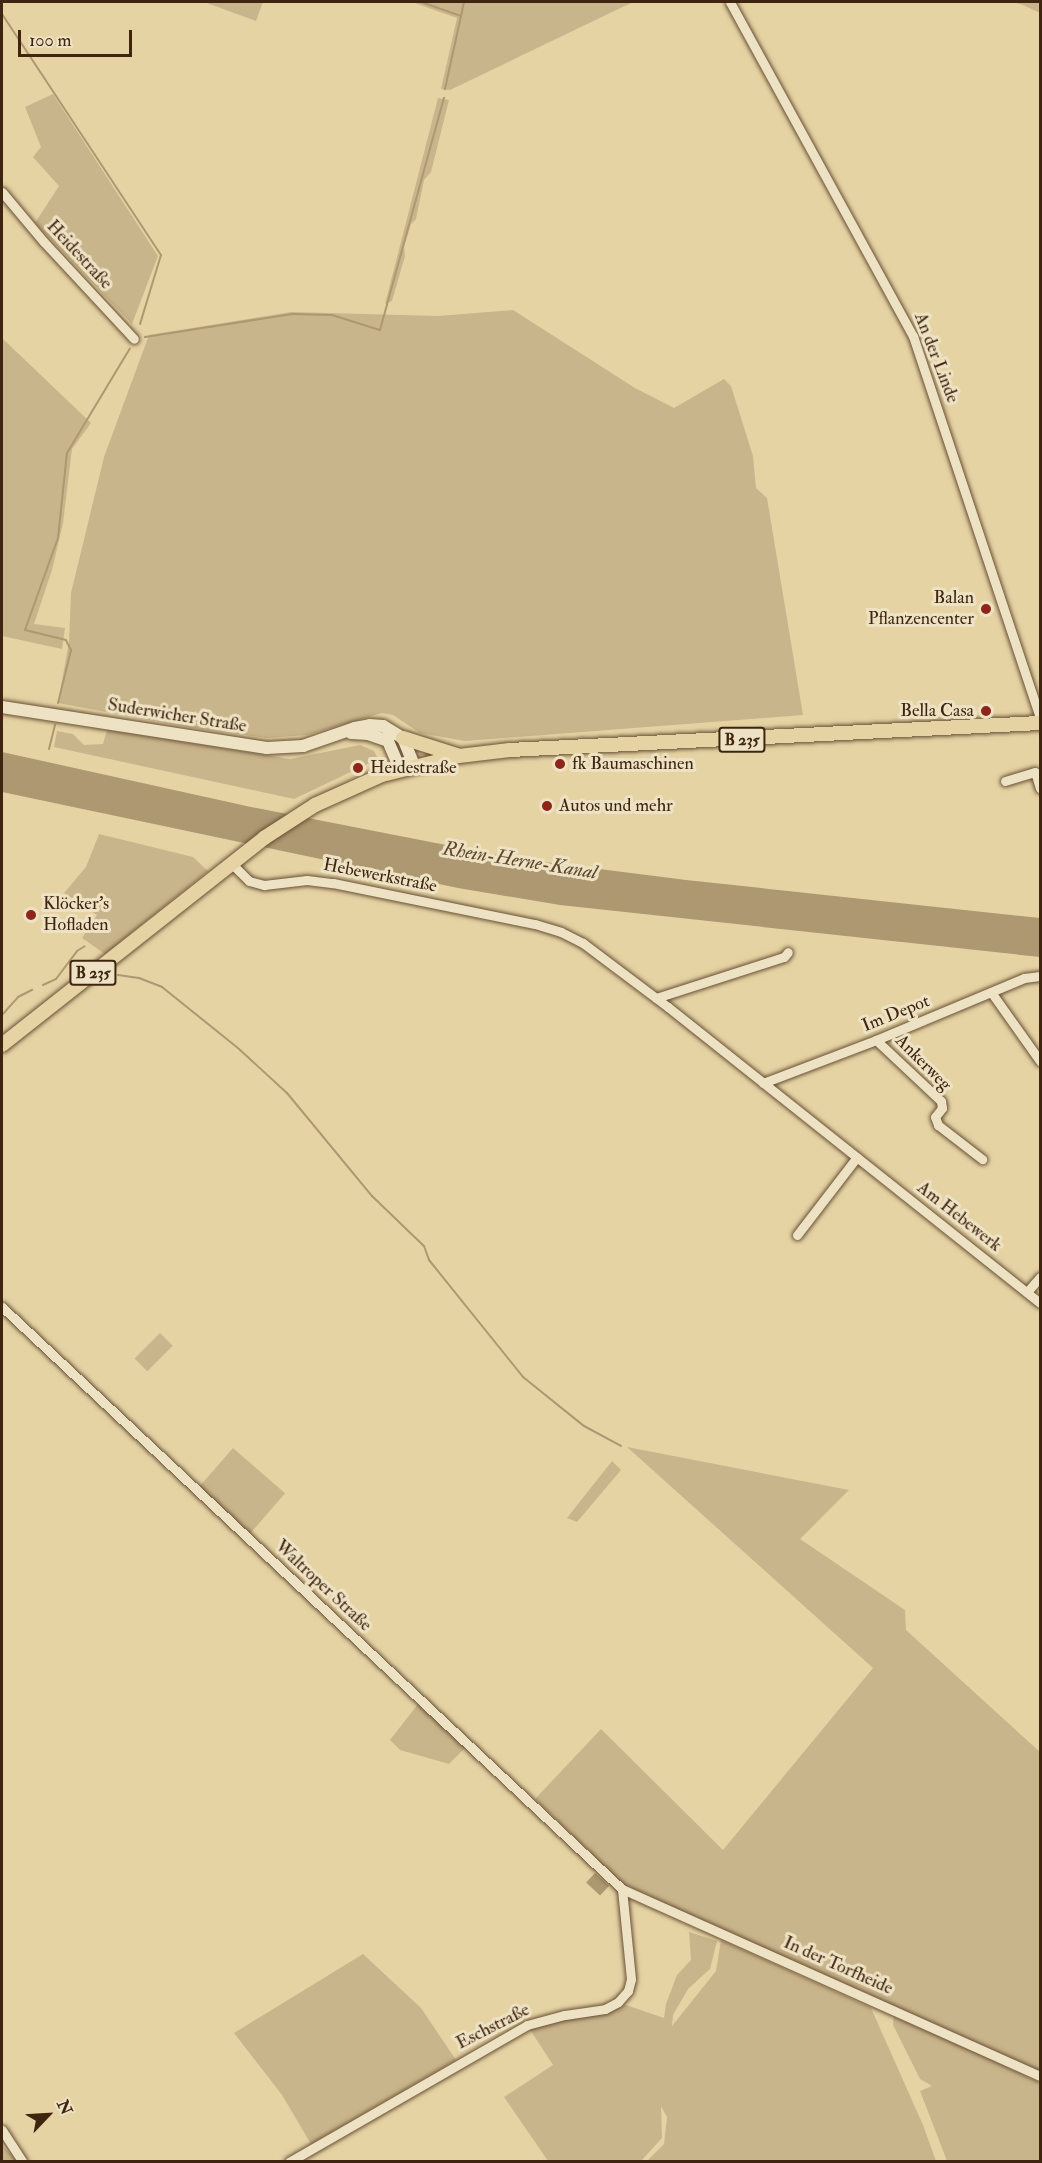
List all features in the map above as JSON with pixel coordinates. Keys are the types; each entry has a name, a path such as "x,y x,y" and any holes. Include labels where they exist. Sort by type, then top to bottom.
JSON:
{"main road":[{"name":"Suderwicher Straße","path":"2,707 267,748 303,746 370,724 384,726 403,738"},
{"name":"B 235","path":"2,1045 235,859 315,804 364,781 400,769 459,756 580,745 740,740 1041,723"},
{"name":"Suderwicher Straße","path":"347,733 368,734 388,741 400,769"},
{"name":"B 235","path":"403,738 459,756"},
{"path":"403,738 414,765"}],"street":[{"name":"An der Linde","path":"730,2 913,336 1041,718"},
{"name":"Heidestraße","path":"2,192 44,242 134,339"},
{"path":"1005,781 1035,772 1041,788"},
{"name":"Hebewerkstraße","path":"235,859 249,881 264,885 307,880 333,883 535,924 561,932 583,943 763,1083"},
{"path":"656,998 784,957 788,952"},
{"name":"Im Depot","path":"763,1083 876,1040 1024,978 1041,976"},
{"path":"991,992 1041,1061"},
{"name":"Ankerweg","path":"876,1040 940,1101 942,1108 935,1117 938,1125 982,1159"},
{"name":"Am Hebewerk","path":"763,1083 1041,1303"},
{"path":"797,1235 857,1157"},
{"path":"1027,1292 1041,1277"},
{"name":"Waltroper Straße","path":"2,1307 622,1889"},
{"name":"In der Torfheide","path":"622,1889 1041,2076"},
{"name":"Eschstraße","path":"289,2162 527,2025 565,2015 605,2009 618,2002 628,1991 631,1979 622,1889"},
{"path":"3,2135 23,2162"}],"shaded area":[{"path":"204,2 263,2 256,21"},
{"path":"412,2 633,2 450,90 441,89 457,18"},
{"path":"1013,2 1040,2 1040,13 1023,5"},
{"path":"53,94 158,256 132,324 35,223 59,186 33,157 41,147 25,107"},
{"path":"438,98 449,100 431,172 424,180 416,219 411,224 404,247 405,256 392,301 385,304"},
{"path":"513,310 635,388 674,408 724,379 731,386 753,456 756,488 767,498 803,715 465,741 420,733 393,715 382,713 307,735 267,738 187,727 58,703 69,642 71,593 104,457 149,335 291,312 438,316"},
{"path":"2,338 91,423 72,449 63,523 52,570 34,624 65,628 62,649 2,636"},
{"path":"107,730 290,759 360,745 374,751 378,759 294,799 54,747 57,731 73,734 84,745 103,744"},
{"path":"99,834 193,857 208,871 105,954 82,938 97,915 64,893 86,867"},
{"path":"160,1333 173,1346 147,1371 135,1358"},
{"path":"627,1447 849,1490 800,1539 905,1610 906,1630 1040,1752 1040,2073 868,1994 637,1897 535,1799 601,1729 723,1850 873,1668"},
{"path":"233,1448 285,1493 249,1535 197,1490"},
{"path":"612,1461 621,1470 577,1522 567,1518"},
{"path":"418,1704 465,1748 449,1764 400,1750 390,1740"},
{"path":"689,1932 717,1941 710,1969 688,1989 673,2015 672,2026 716,1971 721,1940 871,2008 923,2125 936,2161 647,2161 664,2144 667,2117 661,2106 662,2138 641,2161 548,2161 504,2097 553,2065 527,2025 620,2003 664,2018 666,2004 677,1975 691,1960"},
{"path":"363,1954 421,2008 456,2060 311,2144 282,2095 234,2033"},
{"path":"894,2013 1040,2083 1040,2161 947,2161 920,2091 932,2086 920,2079 893,2025"},
{"path":"2,2145 14,2158 17,2161 2,2161"}],"water":[{"name":"Rhein-Herne-Kanal","path":"2,752 251,807 513,858 686,880 1040,918 1040,957 560,905 458,888 2,792"},
{"path":"595,1873 609,1886 600,1895 586,1883"}],"waterway":[{"path":"421,2 461,16 445,89"},
{"path":"461,16 464,2"},
{"path":"2,14 161,255 140,324"},
{"path":"145,337 292,314 332,315 380,330 444,98"},
{"path":"58,703 71,650 66,640 25,630 58,538 67,453 130,348"},
{"path":"49,749 55,725"},
{"path":"43,985 56,979 77,951 85,946"},
{"path":"118,975 139,978 162,987 239,1049 287,1093 372,1196 424,1246 429,1260 523,1377 584,1426 621,1446"},
{"path":"2,1015 18,997 32,990"}],"place":[{"name":"Balan Pflanzencenter","path":"986,609"},
{"name":"Bella Casa","path":"986,711"},
{"name":"fk Baumaschinen","path":"560,764"},
{"name":"Heidestraße","path":"358,768"},
{"name":"Autos und mehr","path":"547,806"},
{"name":"Klöcker's Hofladen","path":"31,915"}]}
